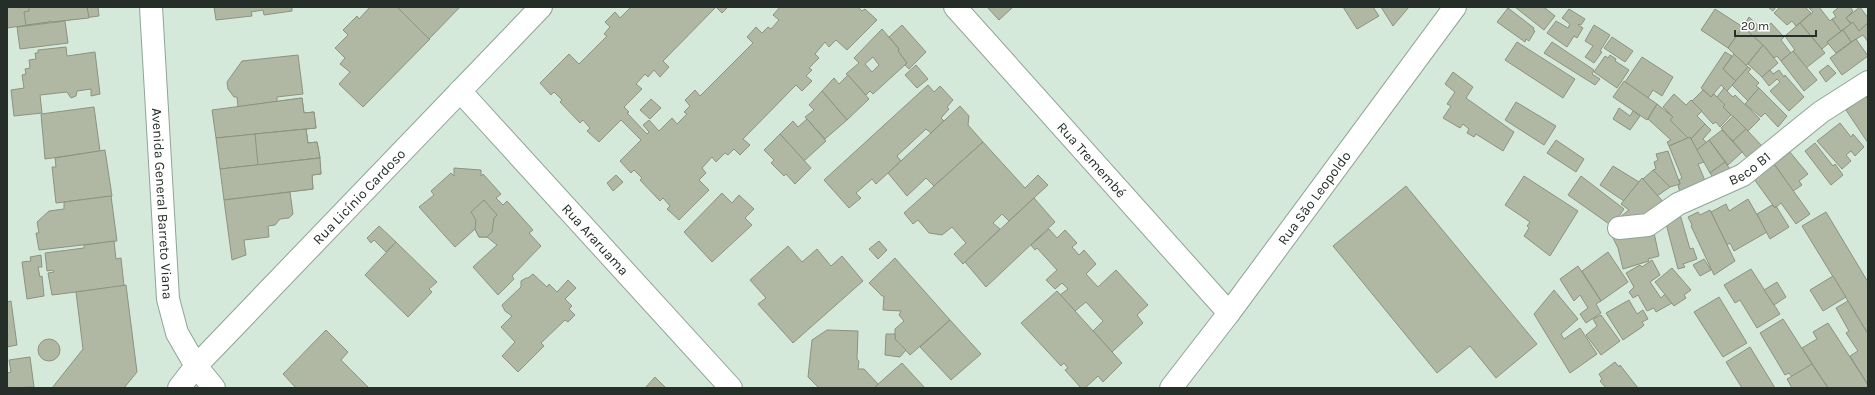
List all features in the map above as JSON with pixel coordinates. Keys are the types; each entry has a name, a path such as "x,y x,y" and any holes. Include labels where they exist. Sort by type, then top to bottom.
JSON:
{"street":[{"name":"Avenida General Barreto Viana","path":"151,7 168,299 177,333 196,366 214,388"},
{"name":"Rua Licínio Cardoso","path":"179,388 196,366 541,7"},
{"name":"Rua Tremembé","path":"954,7 1229,313"},
{"name":"Rua São Leopoldo","path":"1171,388 1229,313 1455,7"},
{"name":"Beco B1","path":"1619,228 1648,225 1678,204 1743,175 1821,112 1868,82"},
{"name":"Rua Araruama","path":"460,91 731,388"}],"building":[{"path":"7,7 98,7 99,16 52,22 49,21 7,28"},
{"path":"29,7 87,7 89,18 52,22 49,21 26,25 24,12 29,11"},
{"path":"214,7 292,7 292,11 264,15 263,10 251,12 252,16 216,20"},
{"path":"370,7 397,7 430,39 363,107 339,84 350,72 340,64 345,58 335,48 348,35 343,30 357,16 359,19"},
{"path":"397,7 460,7 429,39"},
{"path":"631,7 716,7 663,61 669,67 660,77 654,70 648,77 645,74 636,84 642,89 624,107 629,112 627,113 647,134 649,132 643,125 649,120 659,131 672,118 677,124 687,114 684,112 690,106 685,100 695,90 700,96 753,43 747,37 756,27 762,33 768,27 771,29 779,20 773,15 780,7 858,7 862,11 865,9 877,20 847,50 836,40 829,47 825,42 815,54 819,58 809,68 812,70 806,76 812,81 802,91 796,85 743,139 750,145 740,155 734,149 728,155 725,153 716,162 712,157 702,168 706,173 699,180 709,190 679,220 667,209 670,206 663,198 660,201 640,180 642,178 634,170 631,173 620,161 641,140 621,120 599,142 587,131 590,128 583,120 580,123 560,102 562,100 554,92 551,95 540,83 569,54 579,64 607,36 604,34 610,27 605,22 615,12 620,18"},
{"path":"716,7 728,7 722,13"},
{"path":"987,7 1013,7 999,20"},
{"path":"1343,7 1373,7 1379,16 1357,29"},
{"path":"1381,7 1409,7 1393,26"},
{"path":"1515,7 1546,7 1545,8 1555,16 1544,30"},
{"path":"1768,7 1776,7 1773,11"},
{"path":"1780,7 1805,7 1811,13 1796,26 1792,21 1787,25 1774,13"},
{"path":"1819,7 1830,21 1832,19 1841,31 1827,42 1829,43 1822,49 1800,23 1813,12 1809,8"},
{"path":"1839,7 1850,7 1853,11 1846,18 1851,24 1841,31 1832,19 1836,17 1833,12"},
{"path":"1860,7 1868,18 1868,23 1859,31 1846,18"},
{"path":"1508,8 1534,28 1533,30 1535,31 1529,41 1526,39 1525,42 1497,22"},
{"path":"1569,9 1585,19 1581,25 1578,25 1583,28 1577,38 1574,36 1567,47 1547,33 1556,21 1568,28 1570,24 1562,18"},
{"path":"1715,9 1743,27 1728,48 1701,30"},
{"path":"1749,17 1764,31 1771,23 1784,37 1781,40 1791,53 1781,61 1777,56 1774,58 1763,45 1743,27"},
{"path":"65,21 68,43 20,49 17,27"},
{"path":"1853,22 1859,31 1868,23 1868,42 1863,35 1851,42 1843,30"},
{"path":"1800,23 1825,53 1806,68 1793,51 1795,50 1785,36"},
{"path":"902,25 926,52 909,69 905,65 907,63 898,51 899,49 889,37"},
{"path":"1594,25 1610,35 1600,51 1602,52 1594,63 1585,57 1593,46 1585,41"},
{"path":"1743,27 1763,45 1746,66 1728,48"},
{"path":"882,29 899,49 898,51 907,63 873,94 870,91 866,95 846,74 859,63 854,58","holes":["873,57 879,65 872,72 865,64"]},
{"path":"1843,30 1851,42 1836,53 1827,42"},
{"path":"1612,37 1633,51 1625,62 1604,48"},
{"path":"1856,39 1868,56 1842,75 1830,58"},
{"path":"1517,42 1575,79 1563,98 1505,60"},
{"path":"1552,42 1594,70 1592,74 1600,79 1595,85 1544,53"},
{"path":"1763,45 1778,63 1762,77 1748,64"},
{"path":"66,47 67,56 95,52 100,94 91,96 91,89 77,91 76,96 71,98 67,92 40,95 42,113 14,116 11,90 24,88 22,75 26,74 25,69 30,68 29,60 36,59 35,53 38,53 38,50"},
{"path":"1793,51 1817,80 1804,91 1781,61"},
{"path":"1725,52 1732,56 1723,69 1736,81 1727,91 1721,85 1711,97 1701,88"},
{"path":"1734,54 1748,67 1736,81 1723,69"},
{"path":"298,55 303,94 277,97 277,102 238,107 237,97 234,97 228,89 227,82 242,61"},
{"path":"1610,55 1616,59 1615,61 1629,70 1617,88 1594,72 1605,56 1608,58"},
{"path":"1642,57 1673,77 1662,96 1653,90 1648,98 1625,82"},
{"path":"916,65 928,79 917,88 905,75"},
{"path":"1828,65 1836,73 1826,82 1819,72"},
{"path":"1748,67 1751,69 1748,72 1759,83 1756,86 1759,88 1748,101 1732,85"},
{"path":"1770,70 1773,74 1779,70 1804,97 1789,111 1770,91 1780,82 1777,79 1769,86 1762,77"},
{"path":"1453,72 1473,87 1466,98 1514,132 1503,151 1476,134 1474,137 1467,133 1469,129 1463,124 1460,128 1443,118 1451,106 1447,104 1455,92 1445,84"},
{"path":"848,75 869,99 847,120 822,91 834,78 839,84"},
{"path":"1624,81 1657,104 1647,120 1613,97"},
{"path":"928,85 934,92 940,86 953,100 947,107 949,109 941,118 944,121 931,133 926,129 897,156 901,161 876,184 872,179 856,193 861,198 849,208 824,180"},
{"path":"1724,88 1733,97 1735,95 1760,119 1748,131 1723,107 1725,105 1717,97"},
{"path":"1759,88 1787,116 1778,127 1765,113 1761,117 1745,104"},
{"path":"1703,90 1711,97 1714,94 1725,105 1723,107 1731,115 1720,127 1716,122 1713,124 1692,101"},
{"path":"822,91 847,120 825,139 805,117 814,110 809,105"},
{"path":"1674,94 1686,105 1691,100 1702,111 1697,116 1705,124 1691,139 1690,137 1688,138 1670,120 1673,117 1663,107"},
{"path":"1866,96 1868,99 1868,143 1846,110"},
{"path":"302,98 304,113 314,112 316,128 255,134 254,116 245,116 244,106"},
{"path":"302,98 304,113 314,112 316,128 216,138 212,110"},
{"path":"651,99 661,108 650,119 640,110"},
{"path":"1516,102 1556,126 1544,145 1505,120"},
{"path":"1657,104 1673,117 1670,120 1688,138 1669,146 1667,142 1671,140 1648,119"},
{"path":"960,106 969,116 968,125 983,142 934,186 926,178 907,196 888,173"},
{"path":"94,107 100,151 45,159 41,114"},
{"path":"1619,108 1630,116 1633,111 1640,116 1630,130 1613,119"},
{"path":"1733,116 1746,129 1733,141 1721,128"},
{"path":"807,119 826,141 804,161 780,134 793,121 798,127"},
{"path":"1840,123 1851,137 1853,134 1864,147 1855,156 1851,151 1846,155 1851,161 1842,169 1817,141"},
{"path":"1705,124 1711,130 1703,139 1707,143 1697,150 1691,139"},
{"path":"306,129 308,143 317,142 320,158 220,169 216,138"},
{"path":"306,129 308,143 317,142 320,158 258,165 255,134"},
{"path":"1746,129 1762,146 1748,159 1733,141"},
{"path":"1722,130 1742,152 1728,165 1709,140"},
{"path":"780,134 811,168 795,184 786,174 784,176 771,163 774,160 764,150"},
{"path":"1690,137 1704,162 1698,164 1706,183 1680,193 1678,185 1680,184 1679,180 1682,178 1669,146"},
{"path":"1556,140 1584,159 1576,172 1547,153"},
{"path":"1709,140 1725,162 1710,173 1697,150"},
{"path":"983,142 1025,188 1038,175 1048,185 1009,221 1002,214 993,223 1000,229 963,264 954,254 966,243 952,227 942,235 929,233 918,220 913,224 904,213"},
{"path":"1815,143 1833,166 1835,164 1843,175 1831,185 1805,151"},
{"path":"105,150 112,196 56,203 52,167 56,167 55,158"},
{"path":"1668,151 1680,184 1670,187 1653,170 1656,169 1654,162 1658,160 1656,154"},
{"path":"1789,151 1808,174 1799,181 1802,185 1793,191 1774,164"},
{"path":"319,158 321,174 312,175 313,189 261,195 258,165"},
{"path":"320,158 321,174 312,175 313,189 224,200 220,169"},
{"path":"1725,162 1732,172 1716,182 1710,173"},
{"path":"1774,164 1810,214 1796,224 1781,203 1775,208 1754,179"},
{"path":"1613,166 1639,182 1624,201 1600,185"},
{"path":"454,168 481,170 481,176 483,174 501,194 496,198 503,205 507,201 533,230 529,233 541,246 512,276 514,279 498,295 473,267 497,245 487,237 479,237 475,229 455,247 419,207 434,195 431,191 451,173 454,176"},
{"path":"1653,170 1670,187 1657,196 1643,179"},
{"path":"616,175 623,182 613,191 607,183"},
{"path":"1524,176 1578,211 1550,256 1524,236 1529,228 1527,226 1530,222 1505,205"},
{"path":"1581,176 1624,209 1612,226 1568,195"},
{"path":"1642,178 1666,205 1627,225 1620,217 1629,210 1621,204"},
{"path":"1406,186 1537,344 1496,378 1470,346 1437,373 1333,246"},
{"path":"290,192 293,214 289,218 280,219 275,225 268,226 269,237 244,240 246,255 232,260 224,200"},
{"path":"722,193 732,203 739,195 754,209 745,218 752,225 712,262 684,232"},
{"path":"111,196 117,241 39,250 36,233 39,233 37,222 49,211 64,209 64,202"},
{"path":"1034,198 1055,222 986,287 965,262"},
{"path":"1748,199 1767,232 1734,251 1730,243 1727,245 1711,212 1726,204 1729,211"},
{"path":"484,200 497,215 494,218 492,232 487,237 479,237 475,229 476,220 471,212"},
{"path":"1772,205 1775,208 1776,206 1789,227 1770,239 1757,214"},
{"path":"1710,210 1735,261 1714,275 1688,217 1698,212 1700,215"},
{"path":"1679,211 1690,249 1693,248 1697,259 1683,264 1685,267 1678,269 1664,216"},
{"path":"1826,212 1868,282 1868,334 1802,226"},
{"path":"379,226 396,242 386,252 374,240 371,243 367,238"},
{"path":"1653,228 1659,256 1648,259 1649,261 1623,269 1618,248 1610,232"},
{"path":"1049,229 1057,238 1065,230 1077,243 1072,247 1079,255 1084,250 1096,264 1086,274 1098,287 1116,270 1148,305 1137,315 1143,323 1112,352 1093,331 1103,321 1086,302 1075,311 1060,295 1068,289 1062,283 1055,289 1046,280 1057,270 1037,248 1035,250 1031,245"},
{"path":"114,241 116,259 121,258 124,286 52,295 48,273 54,272 53,270 47,271 45,253 84,248 84,245"},
{"path":"879,241 887,250 878,259 869,249"},
{"path":"396,242 437,282 429,289 432,292 408,317 365,275"},
{"path":"788,246 802,262 817,249 831,266 842,256 863,281 793,343 758,304 766,298 750,280"},
{"path":"1608,252 1628,282 1601,301 1582,271"},
{"path":"41,255 42,267 38,267 40,277 42,276 44,296 27,299 22,262 31,261 30,257"},
{"path":"895,258 950,320 910,355 895,339 895,329 904,321 899,315 901,311 883,310 884,296 882,296 869,283"},
{"path":"1704,259 1711,270 1700,276 1693,265"},
{"path":"1652,260 1660,275 1650,282 1661,298 1665,294 1672,303 1656,312 1654,308 1647,311 1638,295 1633,298 1629,292 1634,287 1626,273 1640,265 1642,267"},
{"path":"1578,266 1601,301 1596,304 1601,313 1586,323 1580,314 1588,308 1580,295 1574,301 1560,279"},
{"path":"1672,268 1691,290 1684,295 1686,298 1674,306 1655,282"},
{"path":"1751,269 1780,314 1757,328 1740,300 1735,303 1724,285"},
{"path":"533,274 547,287 549,284 557,292 568,280 576,288 565,299 572,306 569,309 575,315 568,322 565,320 541,343 544,346 518,372 502,356 515,342 501,327 512,316 505,311 502,305 521,287 521,281"},
{"path":"1833,276 1846,297 1823,311 1810,290"},
{"path":"1777,282 1786,297 1774,305 1764,290"},
{"path":"126,285 137,372 124,388 52,388 83,349 76,292"},
{"path":"1554,290 1578,319 1561,334 1564,339 1580,328 1597,354 1570,373 1534,314"},
{"path":"1057,291 1122,363 1103,382 1098,376 1085,388 1081,388 1065,370 1068,368 1064,363 1061,366 1021,323"},
{"path":"1719,297 1747,343 1723,357 1694,312"},
{"path":"1629,300 1637,314 1643,310 1648,319 1642,322 1644,325 1642,327 1623,340 1606,313"},
{"path":"11,301 17,345 7,347 7,302"},
{"path":"1848,301 1868,334 1868,385 1850,356 1858,351 1846,333 1849,331 1836,308"},
{"path":"1601,315 1620,341 1601,355 1586,335 1597,326 1593,319"},
{"path":"1783,319 1812,364 1792,377 1789,373 1785,375 1760,333"},
{"path":"950,320 981,354 951,380 920,347"},
{"path":"1828,323 1868,385 1868,388 1828,388 1802,348 1817,339 1813,332"},
{"path":"326,330 348,352 341,360 369,388 296,388 283,374"},
{"path":"827,330 858,331 858,369 864,369 878,384 874,388 819,388 808,377 812,340"},
{"path":"886,334 895,334 895,339 906,350 900,357 885,355"},
{"path":"49,339 57,342 60,350 57,358 49,361 41,358 38,350 41,342"},
{"path":"1750,347 1775,388 1742,388 1726,362"},
{"path":"30,357 34,387 7,388 7,373 11,372 9,360"},
{"path":"1615,362 1619,367 1620,365 1638,388 1606,388 1600,381 1602,379 1599,374"},
{"path":"902,363 925,388 874,388 886,377"},
{"path":"1812,364 1828,388 1792,388 1787,379"},
{"path":"655,377 666,388 645,388"}]}
